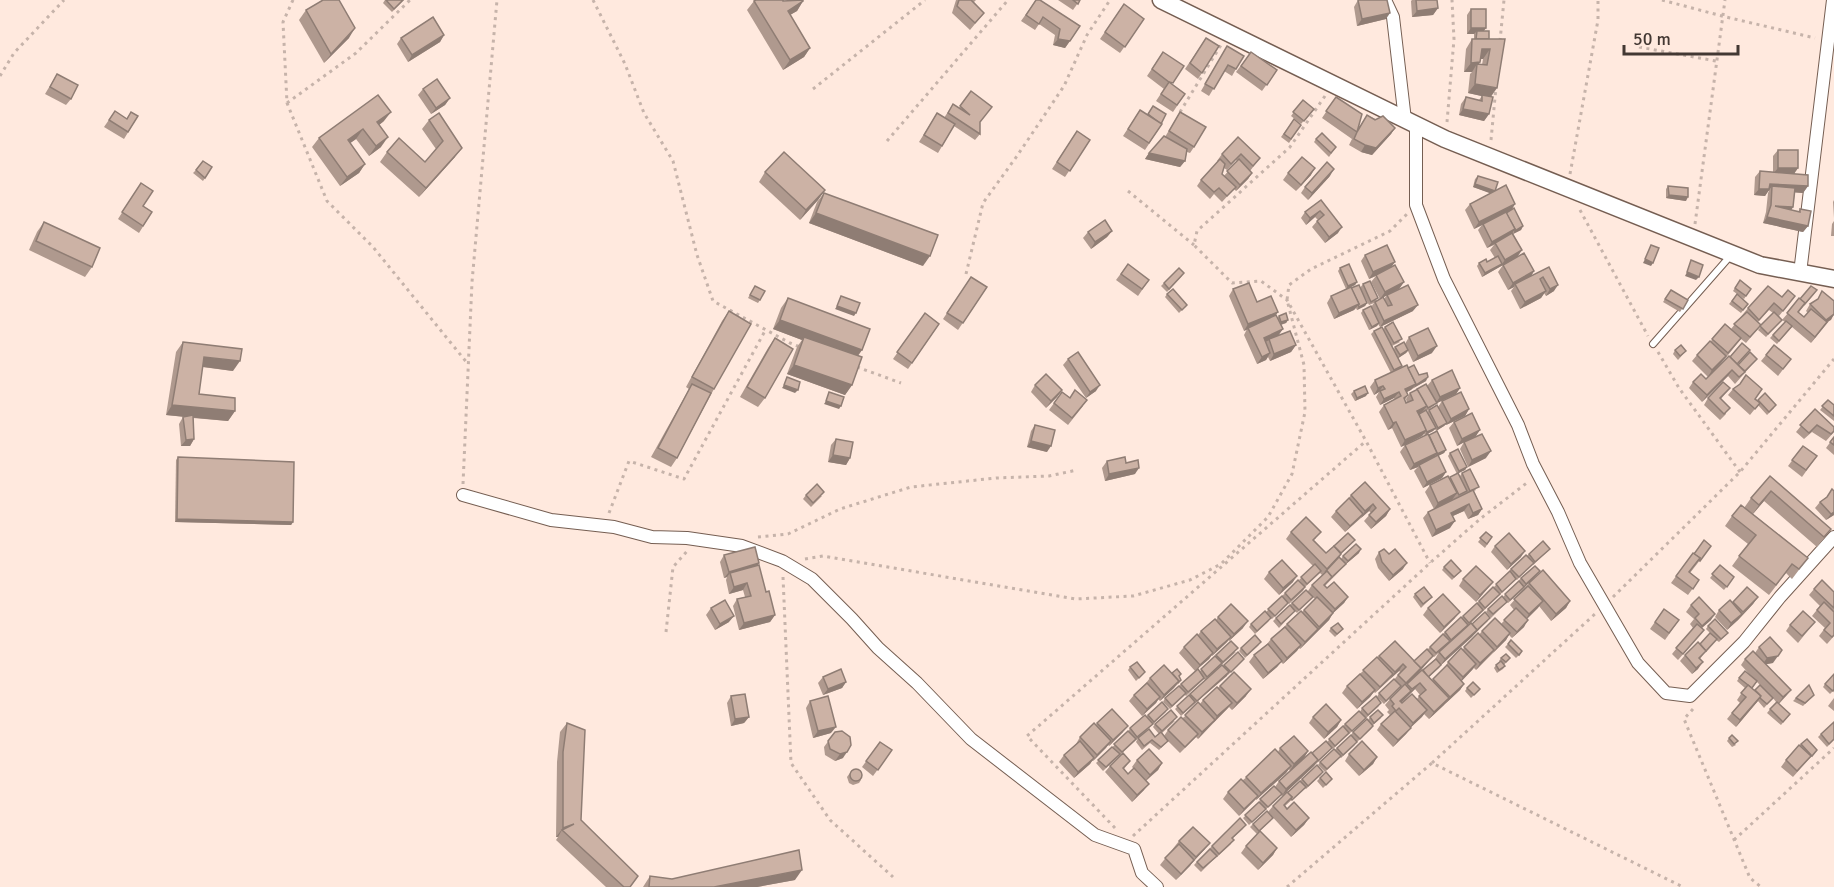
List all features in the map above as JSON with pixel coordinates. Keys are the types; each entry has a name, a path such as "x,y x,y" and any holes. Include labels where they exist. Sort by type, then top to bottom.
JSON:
{"street":[{"path":"1161,0 1445,139 1760,265 1834,279"},
{"path":"1385,0 1393,17 1410,123 1416,205 1444,279 1518,425 1538,474 1580,562 1638,663 1666,693 1690,696 1744,642 1780,597 1834,537"},
{"path":"1800,273 1833,0"},
{"path":"463,495 551,520 604,526 652,537 742,546 782,561 812,579 878,648 917,683 971,739 1095,835 1134,849 1142,873 1157,887"}],"lane":[{"path":"1653,345 1732,254"}],"path":[{"path":"0,76 14,53 64,0"},
{"path":"293,0 283,22 287,103 327,201 373,247 468,365"},
{"path":"287,103 356,53 410,0"},
{"path":"463,495 472,282 497,0"},
{"path":"593,0 625,64 644,113 673,161 697,255 713,301 790,343 802,347"},
{"path":"813,89 925,0"},
{"path":"887,141 1008,0"},
{"path":"966,274 983,203 1064,86 1087,35 1110,0"},
{"path":"1445,139 1454,39 1452,0"},
{"path":"1500,45 1504,0"},
{"path":"1598,0 1598,20 1568,188 1653,345 1679,388 1740,472"},
{"path":"1662,0 1828,41"},
{"path":"1693,238 1725,0"},
{"path":"1180,112 1229,34"},
{"path":"1639,47 1716,61"},
{"path":"1490,157 1497,78"},
{"path":"1194,245 1197,231 1290,147 1333,85"},
{"path":"1128,191 1194,245 1232,283 1261,281 1287,300 1366,441 1430,563"},
{"path":"893,877 830,820 791,763 782,561 823,556 1075,599 1133,596 1190,580 1221,564 1268,517 1292,474 1305,412 1304,365 1287,300 1289,285 1311,269 1390,231 1416,205"},
{"path":"604,526 629,461 684,479 766,330"},
{"path":"1287,887 1432,763 1605,604 1740,472 1834,359"},
{"path":"857,367 901,383"},
{"path":"1120,833 1027,736 1366,441"},
{"path":"757,537 788,534 840,510 911,488 996,478 1049,476 1077,470"},
{"path":"1127,841 1430,563 1480,519 1538,474"},
{"path":"666,632 673,567 698,540"},
{"path":"1684,719 1750,878 1761,887"},
{"path":"1734,840 1834,748"},
{"path":"1432,763 1683,887"}],"building":[{"path":"323,0 339,0 355,28 331,54 306,10"},
{"path":"386,0 403,0 394,9"},
{"path":"803,0 788,11 810,48 790,60 754,1"},
{"path":"959,0 971,0 984,13 975,23 957,6"},
{"path":"1036,0 1040,0 1080,26 1070,41 1058,39 1060,29 1043,17 1039,24 1026,15"},
{"path":"1358,0 1387,0 1390,13 1362,19"},
{"path":"1416,0 1437,0 1438,8 1417,11"},
{"path":"1124,4 1144,19 1125,47 1105,32"},
{"path":"1471,9 1486,9 1486,28 1471,28"},
{"path":"433,17 444,35 412,55 401,38"},
{"path":"1477,31 1489,31 1489,39 1476,39"},
{"path":"1206,38 1219,46 1202,73 1190,63"},
{"path":"1472,39 1505,39 1497,88 1475,84 1477,64 1487,65 1490,49 1482,49 1480,62 1471,63"},
{"path":"1227,46 1244,56 1236,69 1228,65 1214,89 1205,84"},
{"path":"1163,52 1184,66 1173,83 1152,69"},
{"path":"1251,52 1277,70 1267,85 1241,66"},
{"path":"57,74 78,85 71,99 50,87"},
{"path":"437,79 450,98 436,108 423,89"},
{"path":"1169,82 1185,94 1177,105 1161,94"},
{"path":"971,91 992,107 980,122 980,134 948,113 953,104 970,115 960,106"},
{"path":"378,95 391,112 377,122 388,137 376,146 363,129 348,140 365,164 347,177 319,138"},
{"path":"1482,95 1493,97 1489,114 1463,109 1466,97 1482,101"},
{"path":"1336,97 1362,114 1357,132 1326,111"},
{"path":"1303,100 1314,109 1304,121 1293,112"},
{"path":"1153,106 1166,114 1161,124 1148,114"},
{"path":"1140,110 1162,124 1149,143 1128,129"},
{"path":"115,111 127,119 131,112 138,116 128,132 109,120"},
{"path":"1180,112 1206,127 1194,147 1169,131"},
{"path":"439,113 462,148 426,188 387,152 399,138 425,162 443,141 429,120"},
{"path":"937,113 955,124 942,146 924,135"},
{"path":"1367,115 1375,120 1383,116 1395,128 1376,148 1354,139"},
{"path":"1294,119 1301,125 1291,139 1284,134"},
{"path":"1077,131 1090,140 1070,171 1057,162"},
{"path":"1322,133 1336,147 1331,153 1316,139"},
{"path":"1164,136 1187,149 1185,161 1149,153"},
{"path":"1238,137 1260,158 1253,166 1241,154 1231,164 1222,154"},
{"path":"1778,150 1798,150 1798,168 1778,168"},
{"path":"784,152 825,190 806,210 765,172"},
{"path":"1302,157 1315,168 1301,185 1288,173"},
{"path":"1220,159 1225,164 1222,174 1236,187 1227,196 1219,188 1214,192 1201,180"},
{"path":"1239,159 1252,173 1240,185 1227,171"},
{"path":"203,161 212,167 205,178 196,170"},
{"path":"1327,162 1334,169 1312,193 1305,187"},
{"path":"1760,171 1808,175 1808,186 1770,184 1769,189 1759,189"},
{"path":"1478,176 1498,182 1495,191 1475,184"},
{"path":"141,183 153,191 143,206 152,212 143,226 122,212"},
{"path":"1506,185 1515,204 1479,222 1470,204"},
{"path":"1668,186 1688,188 1688,197 1669,195"},
{"path":"1772,186 1795,188 1793,207 1775,206 1800,212 1800,209 1811,211 1808,226 1767,217 1771,205"},
{"path":"824,193 938,235 930,256 816,213"},
{"path":"1321,200 1342,227 1329,237 1317,221 1324,215 1320,211 1310,218 1305,212"},
{"path":"1514,208 1523,226 1515,231 1506,213"},
{"path":"1506,212 1515,229 1492,242 1483,224"},
{"path":"1105,220 1112,231 1095,242 1088,232"},
{"path":"44,222 100,248 92,267 36,241"},
{"path":"1512,233 1522,250 1505,260 1495,243"},
{"path":"1387,245 1395,262 1373,272 1365,255"},
{"path":"1651,245 1659,248 1653,263 1645,259"},
{"path":"1524,253 1534,271 1513,283 1503,265"},
{"path":"1498,256 1502,264 1485,273 1479,263 1486,259 1487,262"},
{"path":"1691,260 1703,265 1699,277 1687,272"},
{"path":"1128,264 1149,280 1142,289 1121,274"},
{"path":"1349,264 1357,282 1348,286 1340,268"},
{"path":"1395,265 1404,282 1385,292 1376,275"},
{"path":"1549,267 1558,285 1550,289 1543,277 1540,279 1546,291 1525,302 1515,284"},
{"path":"1179,268 1184,273 1169,289 1164,283"},
{"path":"971,277 987,287 963,323 947,313"},
{"path":"1740,280 1751,289 1746,296 1735,288"},
{"path":"1370,281 1378,298 1371,302 1363,284"},
{"path":"1249,283 1257,302 1271,296 1278,312 1248,324 1233,289"},
{"path":"1359,285 1367,303 1359,307 1351,288"},
{"path":"1408,285 1418,305 1384,321 1375,302 1383,297 1388,306 1392,305 1387,295"},
{"path":"755,286 765,291 760,300 750,295"},
{"path":"1768,286 1782,297 1788,290 1795,296 1783,311 1774,303 1759,320 1748,308"},
{"path":"1811,286 1817,290 1804,305 1805,303 1800,299"},
{"path":"1351,287 1359,304 1339,313 1331,296"},
{"path":"1173,289 1187,305 1182,310 1167,294"},
{"path":"1671,290 1688,300 1683,309 1665,299"},
{"path":"1822,291 1834,301 1834,314 1826,320 1810,304 1818,299"},
{"path":"1737,294 1748,304 1743,310 1732,301"},
{"path":"841,296 860,303 856,313 837,306"},
{"path":"788,298 870,329 862,350 780,320"},
{"path":"1799,298 1805,303 1798,312 1804,317 1811,309 1827,322 1815,337 1787,313"},
{"path":"1371,306 1379,323 1372,327 1363,310"},
{"path":"729,311 751,324 714,389 692,377"},
{"path":"1747,312 1761,325 1750,337 1734,324"},
{"path":"1774,312 1782,320 1768,334 1760,326"},
{"path":"925,313 939,324 912,363 897,352"},
{"path":"1286,313 1288,320 1281,322 1279,316"},
{"path":"1276,315 1283,329 1264,338 1270,353 1262,357 1248,328"},
{"path":"1786,321 1792,326 1779,341 1773,335"},
{"path":"1393,322 1402,339 1394,343 1385,327"},
{"path":"1725,324 1741,338 1728,353 1712,339"},
{"path":"1382,327 1402,366 1394,370 1374,331"},
{"path":"1428,328 1437,346 1418,356 1409,337"},
{"path":"1290,331 1296,345 1274,354 1269,339"},
{"path":"804,337 862,357 852,385 794,365"},
{"path":"775,338 793,349 765,398 747,387"},
{"path":"1710,341 1726,356 1712,370 1697,355"},
{"path":"183,342 242,349 240,361 204,357 199,394 235,398 235,411 172,405"},
{"path":"1404,342 1408,350 1400,355 1395,347"},
{"path":"1742,343 1750,350 1737,364 1730,357"},
{"path":"1681,345 1686,351 1680,356 1675,350"},
{"path":"1774,345 1791,359 1783,369 1766,355"},
{"path":"1078,352 1100,385 1090,392 1068,359"},
{"path":"1750,352 1757,359 1745,371 1738,365"},
{"path":"1729,356 1745,372 1739,377 1732,370 1707,395 1693,382 1701,374 1706,379"},
{"path":"1407,365 1416,384 1405,389 1408,395 1404,398 1406,403 1413,400 1410,393 1418,389 1427,406 1417,411 1427,430 1405,440 1384,405 1401,396 1399,392 1384,399 1380,391 1385,389 1383,386 1378,388 1375,380"},
{"path":"1414,365 1419,375 1427,373 1428,377 1416,385 1408,368"},
{"path":"1452,370 1460,388 1440,397 1432,380"},
{"path":"1046,374 1062,390 1051,401 1035,385"},
{"path":"1746,375 1762,389 1755,399 1760,403 1755,409 1733,389"},
{"path":"787,377 800,382 798,390 784,385"},
{"path":"1723,382 1730,388 1720,398 1730,408 1724,414 1708,398"},
{"path":"692,384 711,393 677,458 658,448"},
{"path":"1426,384 1437,403 1428,408 1417,389"},
{"path":"1365,386 1368,393 1357,398 1354,391"},
{"path":"1075,390 1087,400 1072,418 1054,403 1062,392 1070,398"},
{"path":"829,392 844,397 841,406 826,401"},
{"path":"1461,392 1469,409 1451,419 1442,401"},
{"path":"1765,393 1776,405 1769,412 1758,400"},
{"path":"1828,400 1834,405 1834,416 1822,406"},
{"path":"1437,405 1447,423 1438,428 1429,410"},
{"path":"1815,409 1834,427 1831,434 1817,425 1809,433 1800,425"},
{"path":"1426,410 1436,428 1427,432 1419,414"},
{"path":"1472,413 1480,430 1462,439 1454,422"},
{"path":"193,415 194,439 186,440 183,417"},
{"path":"1035,425 1055,430 1051,446 1031,441"},
{"path":"1437,431 1446,450 1437,454 1429,435"},
{"path":"1428,434 1437,453 1414,464 1405,445"},
{"path":"1482,434 1491,451 1472,460 1464,442"},
{"path":"836,439 853,442 850,458 833,455"},
{"path":"1803,446 1817,456 1806,470 1792,460"},
{"path":"1458,449 1467,467 1459,471 1450,453"},
{"path":"1438,455 1446,472 1427,482 1419,465"},
{"path":"178,457 294,462 293,522 177,519"},
{"path":"1125,457 1126,463 1138,460 1139,468 1109,474 1107,461"},
{"path":"1470,469 1479,487 1470,491 1462,473"},
{"path":"1458,473 1467,491 1459,495 1450,477"},
{"path":"1448,476 1457,493 1438,503 1430,485"},
{"path":"1770,476 1831,529 1824,537 1771,491 1759,505 1751,498"},
{"path":"1365,482 1390,509 1376,522 1369,515 1376,508 1373,504 1365,511 1351,495"},
{"path":"817,484 824,492 813,503 806,495"},
{"path":"1832,489 1834,491 1834,512 1831,514 1820,502"},
{"path":"1473,490 1482,509 1473,513 1469,504 1451,513 1455,521 1436,530 1428,512"},
{"path":"1349,498 1363,514 1350,526 1336,511"},
{"path":"1741,505 1808,558 1799,569 1792,564 1776,585 1739,556 1756,535 1732,516"},
{"path":"1306,517 1321,532 1313,540 1326,553 1334,546 1341,554 1327,569 1291,532"},
{"path":"1486,532 1492,537 1487,544 1480,538"},
{"path":"1348,533 1355,540 1341,553 1334,546"},
{"path":"1509,533 1525,551 1511,564 1495,546"},
{"path":"1704,540 1711,546 1700,561 1700,558 1694,554"},
{"path":"1543,541 1550,549 1535,562 1529,554"},
{"path":"1356,544 1361,549 1348,561 1343,556"},
{"path":"755,547 759,563 729,572 724,555"},
{"path":"1384,549 1389,554 1395,549 1407,563 1393,575 1382,562 1379,552"},
{"path":"1693,553 1700,558 1689,572 1699,580 1693,589 1676,576"},
{"path":"1526,555 1534,563 1519,577 1511,569"},
{"path":"1339,557 1346,564 1332,577 1326,571"},
{"path":"1282,560 1297,576 1283,588 1269,572"},
{"path":"1451,560 1461,571 1454,577 1444,567"},
{"path":"1315,564 1321,571 1307,584 1301,577"},
{"path":"759,565 775,615 744,623 737,599 751,596 747,583 734,587 730,573"},
{"path":"1720,565 1734,577 1727,587 1712,574"},
{"path":"1476,566 1493,582 1480,595 1463,579"},
{"path":"1535,566 1540,571 1526,584 1521,578"},
{"path":"1543,570 1570,601 1556,614 1529,583"},
{"path":"1327,571 1332,577 1324,585 1327,588 1334,582 1348,597 1335,609 1312,585"},
{"path":"1510,571 1516,579 1502,592 1496,584"},
{"path":"1298,580 1305,587 1291,600 1285,593"},
{"path":"1822,580 1834,592 1834,608 1814,589"},
{"path":"1519,581 1524,587 1510,600 1505,594"},
{"path":"1528,586 1543,601 1529,614 1514,599"},
{"path":"1424,587 1432,597 1423,604 1415,594"},
{"path":"1493,587 1500,594 1485,608 1479,601"},
{"path":"1747,587 1758,597 1743,612 1733,602"},
{"path":"1306,590 1313,597 1299,610 1292,603"},
{"path":"1443,594 1460,612 1444,627 1428,608"},
{"path":"1282,596 1288,603 1275,616 1268,609"},
{"path":"1502,596 1507,602 1493,614 1488,609"},
{"path":"1317,597 1333,613 1319,627 1304,610"},
{"path":"1699,597 1715,614 1702,626 1695,618 1699,614 1691,605"},
{"path":"725,600 734,616 720,624 711,608"},
{"path":"1730,600 1742,614 1731,623 1719,610"},
{"path":"1824,602 1834,612 1834,635 1832,637 1824,630 1830,623 1817,610"},
{"path":"1477,603 1483,610 1469,623 1463,616"},
{"path":"1231,604 1248,621 1234,634 1218,617"},
{"path":"1290,605 1295,611 1281,624 1276,618"},
{"path":"1516,608 1528,620 1517,632 1504,620"},
{"path":"1664,609 1679,620 1669,633 1655,622"},
{"path":"1265,611 1271,618 1257,631 1251,624"},
{"path":"1301,611 1318,629 1305,642 1287,624"},
{"path":"1803,611 1815,622 1802,636 1790,625"},
{"path":"1485,612 1490,618 1477,630 1472,624"},
{"path":"1461,617 1468,625 1451,640 1445,632"},
{"path":"1495,618 1510,633 1497,647 1482,631"},
{"path":"1215,619 1231,637 1217,649 1201,631"},
{"path":"1715,619 1728,633 1721,639 1708,626"},
{"path":"1338,623 1343,629 1337,634 1331,628"},
{"path":"1471,623 1477,630 1445,659 1439,652"},
{"path":"1697,624 1704,630 1683,654 1676,648"},
{"path":"1285,627 1301,645 1287,658 1271,639"},
{"path":"1478,633 1494,650 1480,663 1464,647"},
{"path":"1710,633 1717,639 1706,651 1700,644"},
{"path":"1197,634 1213,653 1200,665 1184,647"},
{"path":"1443,634 1450,641 1436,653 1430,647"},
{"path":"1255,635 1261,642 1247,655 1241,648"},
{"path":"1770,637 1782,650 1778,656 1767,658 1759,647"},
{"path":"1511,640 1522,651 1519,655 1508,644"},
{"path":"1231,641 1238,648 1223,662 1216,655"},
{"path":"1395,641 1421,668 1406,683 1398,675 1406,667 1403,664 1395,672 1379,656"},
{"path":"1698,642 1706,651 1699,658 1703,662 1696,668 1685,655"},
{"path":"1268,644 1282,661 1268,673 1254,655"},
{"path":"1461,648 1476,664 1463,677 1448,662"},
{"path":"1427,649 1433,656 1421,668 1414,661"},
{"path":"1753,651 1791,690 1783,697 1745,659"},
{"path":"1238,652 1244,659 1231,672 1224,665"},
{"path":"1506,654 1510,658 1506,662 1501,658"},
{"path":"1215,656 1222,663 1207,677 1201,669"},
{"path":"1377,657 1393,674 1380,687 1363,670"},
{"path":"1436,659 1441,665 1428,677 1423,670"},
{"path":"1501,661 1505,666 1499,670 1496,665"},
{"path":"1137,662 1145,672 1139,678 1130,667"},
{"path":"1164,665 1179,681 1164,695 1150,678"},
{"path":"1222,665 1229,672 1197,701 1190,694"},
{"path":"1447,665 1464,684 1450,697 1433,679"},
{"path":"841,669 846,682 828,689 823,677"},
{"path":"1177,669 1181,674 1179,676 1181,680 1178,683 1179,681 1172,673"},
{"path":"1198,669 1204,678 1188,692 1181,684"},
{"path":"1422,670 1449,698 1434,712 1419,696 1426,690 1420,683 1412,689 1407,684"},
{"path":"1745,671 1757,681 1752,688 1739,678"},
{"path":"1234,672 1251,689 1237,703 1220,686"},
{"path":"1360,674 1375,690 1362,702 1347,686"},
{"path":"1834,674 1834,689 1833,691 1825,684"},
{"path":"1394,679 1401,686 1386,701 1379,693"},
{"path":"1473,682 1480,689 1474,695 1467,688"},
{"path":"1147,683 1160,697 1147,709 1134,695"},
{"path":"1405,684 1411,691 1400,701 1402,703 1412,694 1427,710 1413,723 1399,708 1396,711 1390,699"},
{"path":"1748,685 1761,696 1740,720 1732,713 1746,697 1741,693"},
{"path":"1760,685 1773,698 1767,704 1755,690"},
{"path":"1809,685 1814,695 1805,703 1796,698"},
{"path":"1179,686 1186,693 1172,706 1165,698"},
{"path":"1217,687 1232,703 1217,716 1203,700"},
{"path":"745,694 749,717 735,719 731,696"},
{"path":"1189,695 1195,702 1183,713 1177,706"},
{"path":"828,696 836,727 818,731 810,701"},
{"path":"1376,696 1381,703 1368,715 1362,708"},
{"path":"1162,702 1168,709 1154,722 1148,715"},
{"path":"1198,702 1215,720 1202,732 1185,715"},
{"path":"1777,702 1790,714 1783,722 1770,709"},
{"path":"1326,704 1341,720 1328,732 1313,717"},
{"path":"1112,709 1128,726 1113,740 1097,723"},
{"path":"1171,710 1177,717 1162,731 1155,724"},
{"path":"1378,710 1383,715 1374,723 1370,717"},
{"path":"1359,711 1366,718 1352,731 1345,724"},
{"path":"1395,711 1411,728 1398,740 1381,724"},
{"path":"1145,715 1153,724 1137,737 1130,728"},
{"path":"1181,717 1198,734 1185,747 1168,730"},
{"path":"1367,719 1373,726 1360,739 1353,732"},
{"path":"1834,722 1834,739 1829,744 1821,734"},
{"path":"567,723 585,730 581,820 638,876 630,887 624,887 562,830 574,824 563,828 563,752"},
{"path":"1094,723 1111,741 1097,755 1080,737"},
{"path":"1343,726 1349,733 1335,746 1329,739"},
{"path":"1149,729 1155,737 1161,732 1168,741 1161,747 1152,740 1144,746 1138,738"},
{"path":"842,731 850,737 851,745 847,752 840,754 830,749 828,741 835,732"},
{"path":"1128,731 1136,739 1122,752 1114,744"},
{"path":"1351,735 1357,742 1343,755 1337,748"},
{"path":"1732,735 1738,741 1734,744 1729,738"},
{"path":"1294,736 1308,751 1294,764 1280,748"},
{"path":"1807,739 1817,750 1812,756 1801,744"},
{"path":"1080,741 1094,758 1078,772 1064,755"},
{"path":"1326,741 1332,748 1318,761 1312,753"},
{"path":"1362,741 1377,757 1364,770 1349,754"},
{"path":"880,742 892,750 878,770 866,761"},
{"path":"1799,745 1811,756 1797,771 1786,760"},
{"path":"1112,747 1120,754 1106,767 1098,760"},
{"path":"1149,749 1162,763 1150,775 1137,760"},
{"path":"1275,749 1291,766 1261,793 1246,777"},
{"path":"1334,749 1341,756 1327,769 1320,762"},
{"path":"1311,752 1318,760 1286,789 1279,781"},
{"path":"1123,753 1130,761 1123,768 1128,774 1134,768 1149,784 1137,795 1110,766"},
{"path":"1317,765 1323,772 1308,786 1302,779"},
{"path":"858,769 861,770 861,780 854,781 851,780 850,773 851,770"},
{"path":"1326,772 1332,779 1326,785 1320,778"},
{"path":"1241,779 1258,796 1244,809 1228,792"},
{"path":"1300,781 1306,787 1292,800 1287,793"},
{"path":"1274,786 1282,794 1268,807 1260,799"},
{"path":"1287,792 1292,797 1284,805 1287,809 1294,802 1309,818 1296,830 1273,806"},
{"path":"1259,802 1266,809 1252,822 1245,815"},
{"path":"1267,811 1273,818 1259,831 1253,824"},
{"path":"1240,818 1246,825 1219,854 1212,846"},
{"path":"1193,827 1210,843 1196,857 1179,841"},
{"path":"1260,831 1277,848 1263,863 1246,846"},
{"path":"1179,844 1194,860 1181,874 1165,858"},
{"path":"1210,849 1217,856 1203,868 1197,862"},
{"path":"799,850 802,870 714,887 649,887 650,876 672,879"}]}
